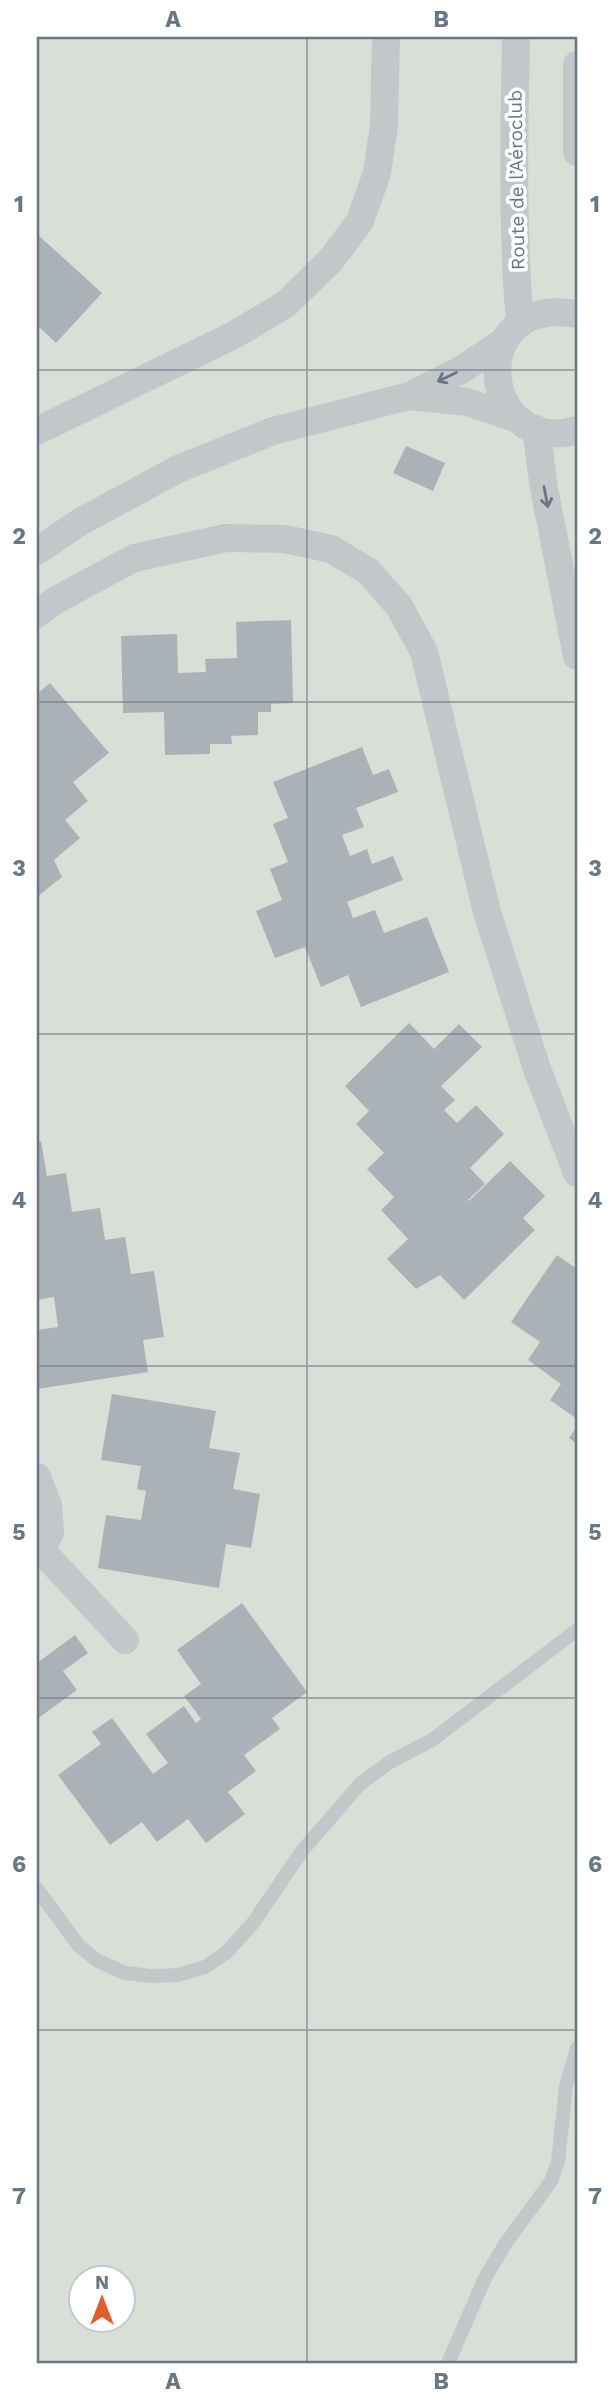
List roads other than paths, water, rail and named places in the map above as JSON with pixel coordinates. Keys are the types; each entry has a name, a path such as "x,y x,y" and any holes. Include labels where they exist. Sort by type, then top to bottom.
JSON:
{"street":[{"path":"37,431 255,323 286,304 331,260 359,221 377,173 384,125 386,37"},
{"name":"Route de l’Aéroclub","path":"516,37 513,332 498,357 496,374 499,391 507,406 527,424"},
{"path":"577,65 577,152"},
{"path":"37,551 80,522 178,469 273,431 409,396 461,370 538,314 559,311 577,314"},
{"path":"409,396 467,402 552,433 577,430"},
{"path":"527,424 544,488 577,656"},
{"path":"37,614 56,600 134,558 226,538 285,539 331,549 368,571 400,606 424,652 487,912 537,1069 577,1173"},
{"path":"37,1477 48,1505 50,1533 39,1550 125,1640"}],"lane":[{"path":"37,1889 79,1946 98,1961 125,1973 151,1976 178,1975 205,1967 226,1953 253,1923 302,1851 360,1784 390,1762 432,1740 577,1630"},
{"path":"448,2363 485,2278 504,2246 551,2181 558,2162 566,2086 577,2048"}]}
